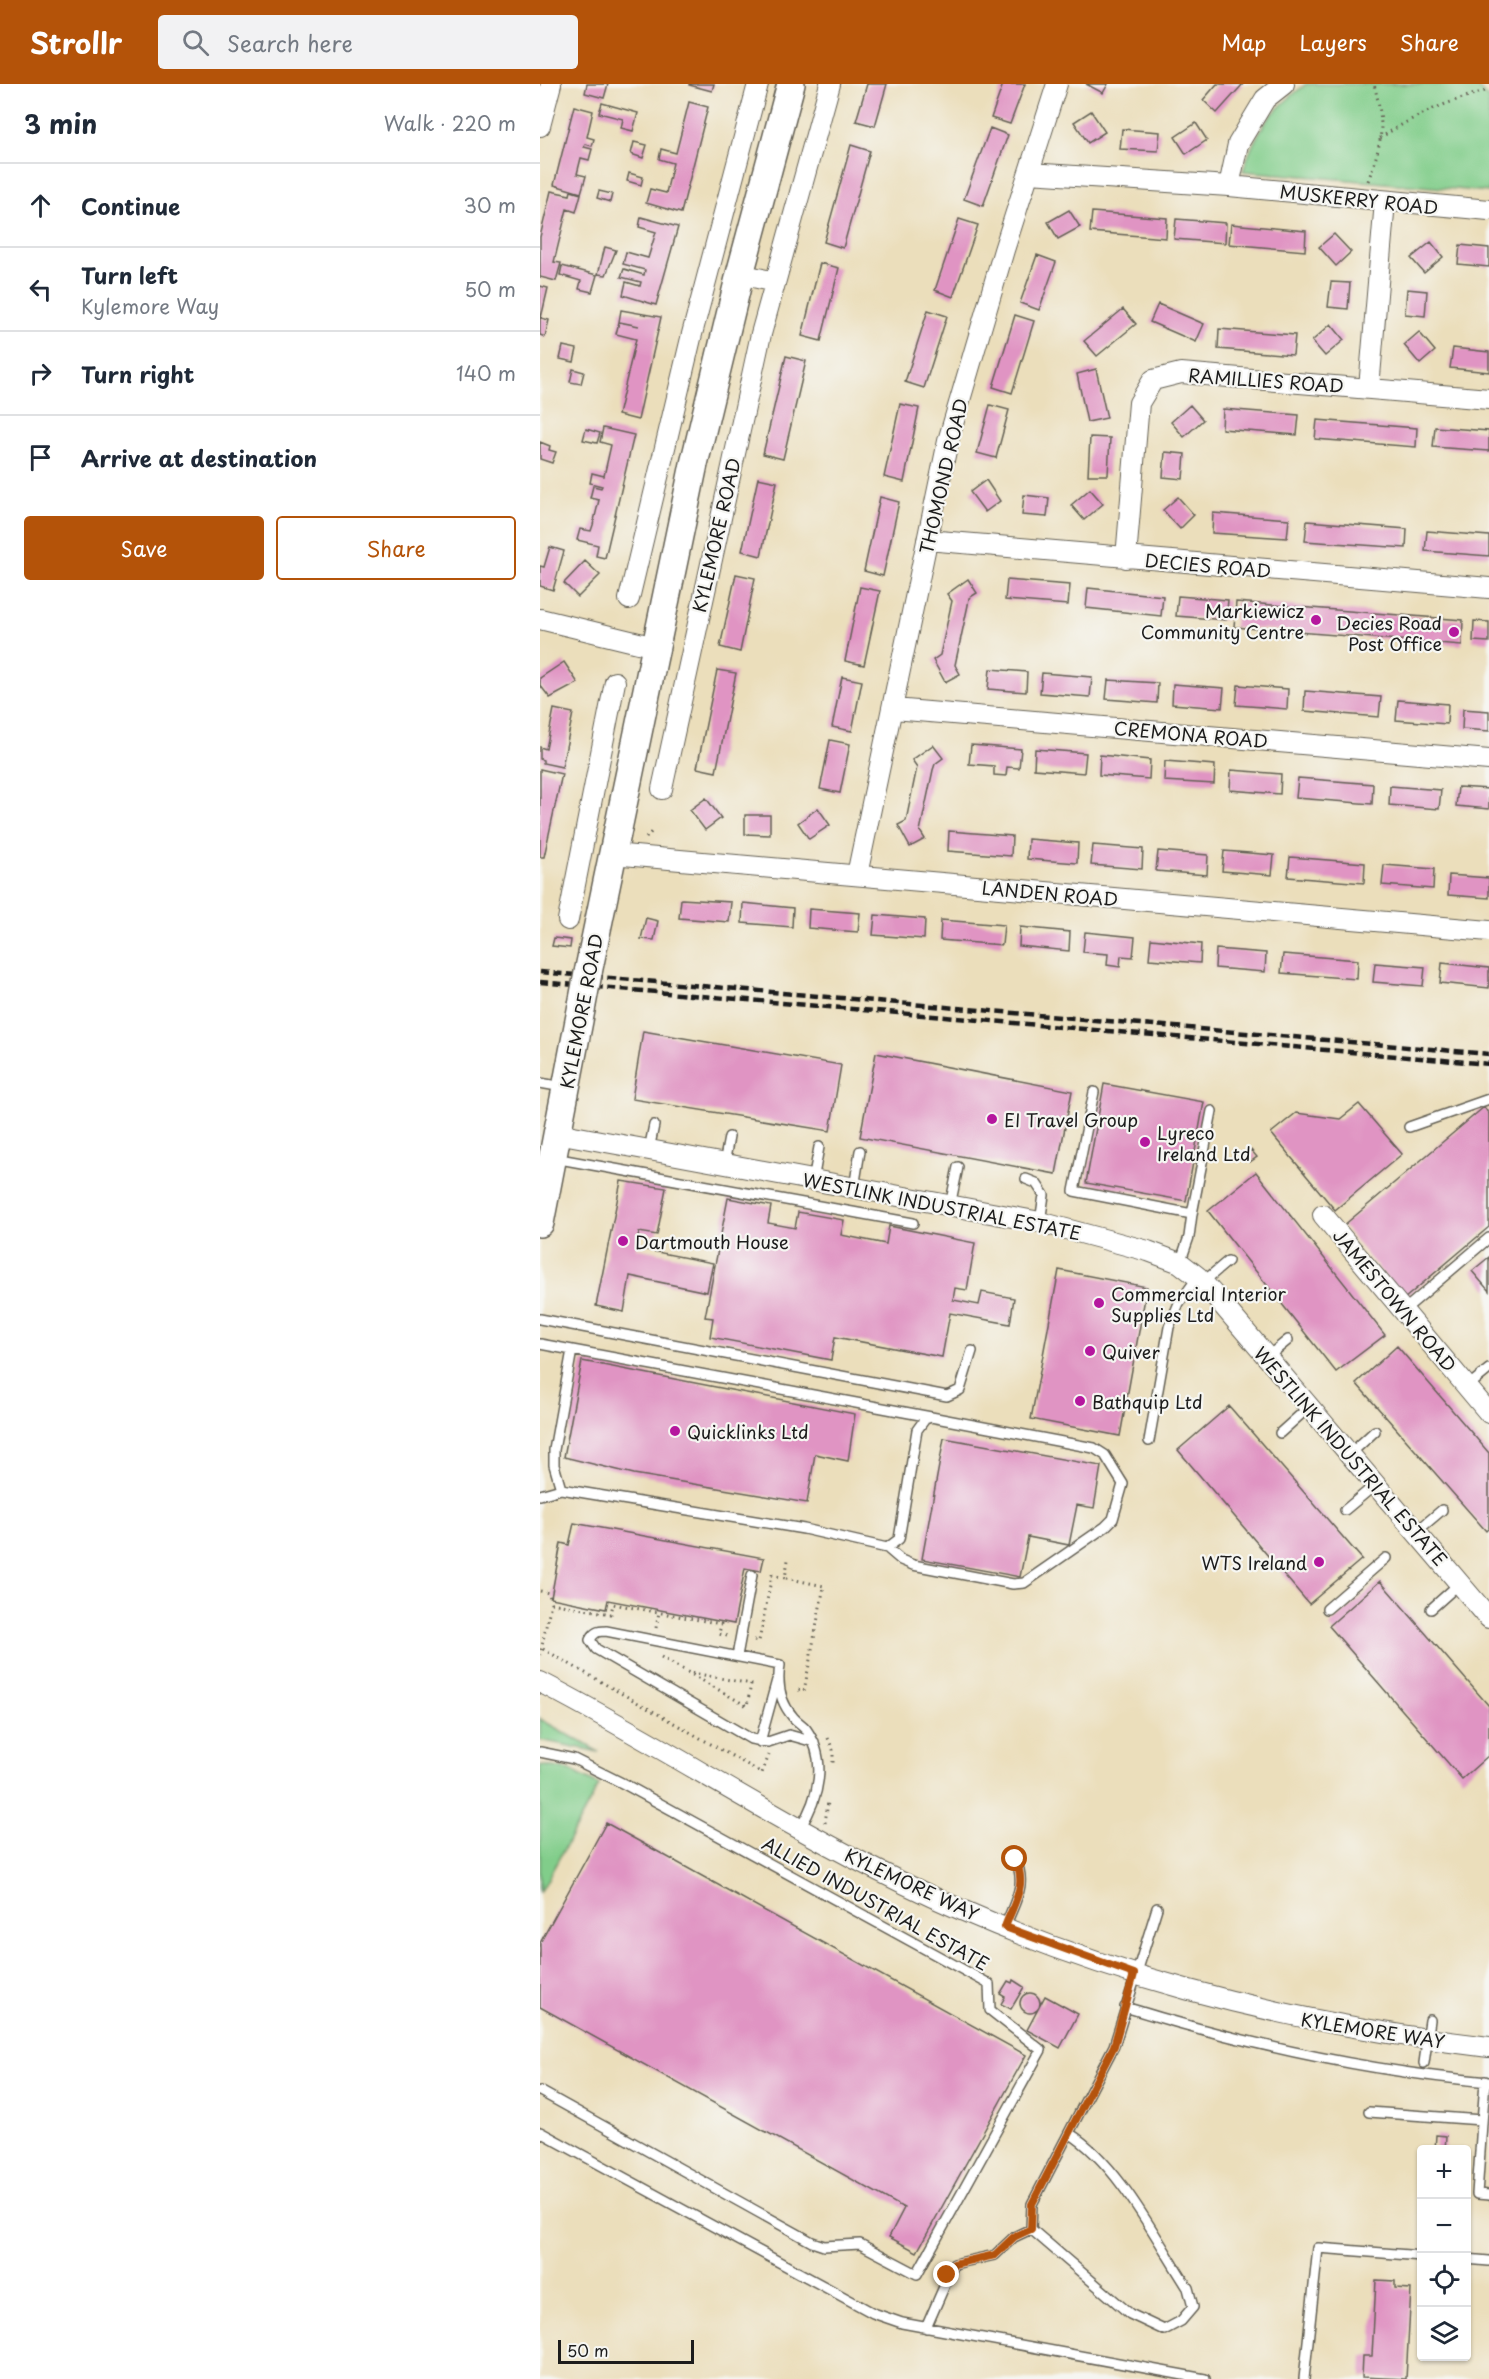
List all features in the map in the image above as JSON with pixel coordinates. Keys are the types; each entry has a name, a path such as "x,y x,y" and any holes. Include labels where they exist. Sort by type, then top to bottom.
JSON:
{"main road":[{"name":"KYLEMORE ROAD","path":"540,1223 554,1145 553,1085 582,1005 684,514 740,274 791,84"}],"street":[{"path":"540,126 550,84"},
{"path":"629,599 692,334 758,84"},
{"name":"KYLEMORE ROAD","path":"662,789 720,513 775,282 830,84"},
{"name":"THOMOND ROAD","path":"857,875 894,709 948,441 1004,250 1057,84"},
{"path":"1229,186 1238,144 1265,99 1284,84"},
{"name":"MUSKERRY ROAD","path":"1029,173 1229,186 1489,210"},
{"path":"731,186 760,196"},
{"path":"1369,388 1385,201"},
{"path":"740,274 775,282"},
{"name":"RAMILLIES ROAD","path":"1126,558 1139,403 1153,380 1181,373 1489,399"},
{"path":"651,506 684,514"},
{"name":"DECIES ROAD","path":"927,540 1489,588"},
{"path":"540,619 655,648"},
{"name":"KYLEMORE ROAD","path":"568,920 615,682"},
{"name":"CREMONA ROAD","path":"894,709 1489,760"},
{"path":"609,713 641,718"},
{"name":"LANDEN ROAD","path":"612,854 1489,931"},
{"path":"572,901 602,906"},
{"name":"WESTLINK INDUSTRIAL ESTATE","path":"554,1145 649,1150 1040,1222 1148,1251 1180,1263 1200,1280 1489,1616"},
{"name":"JAMESTOWN ROAD","path":"1323,1215 1489,1413"},
{"name":"KYLEMORE WAY","path":"540,1682 804,1822 903,1883 1005,1927 1134,1974 1253,2009 1348,2028 1489,2047"}],"lane":[{"path":"1094,1092 1074,1191 1192,1214"},
{"path":"1408,1127 1489,1099"},
{"path":"1180,1263 1189,1237 1212,1111"},
{"path":"649,1150 654,1125"},
{"path":"724,1164 729,1137"},
{"path":"554,1145 913,1223"},
{"path":"813,1181 819,1147"},
{"path":"854,1188 860,1151"},
{"path":"950,1206 957,1167"},
{"path":"1026,1179 1036,1182 1044,1195 1040,1222"},
{"path":"1403,1311 1489,1238"},
{"path":"1149,1441 1169,1327 1179,1303 1200,1280 1228,1261"},
{"path":"540,1319 947,1396 960,1390 972,1351"},
{"path":"1266,1358 1288,1340"},
{"path":"540,1344 1094,1448 1105,1455 1123,1484 1113,1519 1105,1527 1024,1583 1013,1584 913,1564 901,1560 887,1548 804,1529 561,1488 540,1495"},
{"path":"561,1488 554,1465 554,1450 572,1350"},
{"path":"1467,1387 1489,1370"},
{"path":"1280,1433 1309,1407"},
{"path":"887,1548 899,1539 917,1430 925,1419 931,1417"},
{"path":"1349,1455 1375,1431"},
{"path":"1345,1510 1375,1485"},
{"path":"1416,1532 1442,1510"},
{"path":"1327,1609 1386,1558"},
{"path":"737,1656 752,1575"},
{"path":"1431,1609 1460,1583"},
{"path":"764,1742 777,1689 780,1665 606,1631 597,1631 592,1635 590,1640 596,1649 764,1742 789,1735 814,1742"},
{"path":"777,1689 784,1705 814,1742 820,1762 816,1793 804,1822"},
{"name":"ALLIED INDUSTRIAL ESTATE","path":"540,1752 574,1759 626,1785 989,1984 990,2010 1041,2050 916,2274 860,2244 824,2246 812,2242 540,2091"},
{"path":"1005,1927 1020,1890 1022,1873 1015,1859"},
{"path":"1031,2229 1032,2204 1114,2046 1134,1974 1157,1908"},
{"path":"1125,2007 1311,2056 1450,2079 1487,2082 1477,2194 1489,2195"},
{"path":"1424,2063 1430,2020"},
{"path":"1369,2112 1482,2120"},
{"path":"540,2132 873,2313 926,2328 1205,2379"},
{"path":"1031,2229 1130,2314 1164,2330 1181,2321 1193,2307 1188,2288 1121,2185 1087,2144 1069,2133"},
{"path":"926,2328 954,2264 995,2255 1014,2237 1031,2229"},
{"path":"1304,2379 1318,2247 1417,2256"},
{"path":"1471,2259 1489,2261"}],"path":[{"path":"1362,199 1378,154 1383,118 1374,84"},
{"path":"1380,138 1414,116 1450,100 1489,90"},
{"path":"785,1578 788,1560"},
{"path":"551,1603 611,1614 613,1604 659,1612 721,1624 719,1634 759,1641 772,1575 824,1586 804,1691 777,1689 688,1672"},
{"path":"540,1591 549,1593 551,1603 543,1649 540,1654"},
{"path":"543,1649 620,1690 762,1773 770,1759 764,1742"},
{"path":"652,1652 747,1706 751,1684"},
{"path":"620,1690 631,1670"},
{"path":"804,1822 825,1825"}],"green space":[{"path":"1306,84 1470,84 1481,90 1489,100 1489,192 1243,171 1253,143 1266,122 1283,103"},
{"path":"540,1719 599,1752 540,1740"},
{"path":"540,1765 570,1770 599,1785 540,1893"}],"building":[{"path":"587,84 608,84 604,98 585,93"},
{"path":"689,84 714,84 712,91 689,85"},
{"path":"867,84 887,84 875,126 856,121"},
{"path":"1003,84 1025,84 1010,124 991,118"},
{"path":"1086,84 1108,84 1103,93"},
{"path":"1217,84 1243,84 1217,113 1203,100"},
{"path":"689,102 708,107 681,213 646,203 650,189 666,193 673,163 659,159 661,149 676,153"},
{"path":"602,103 638,113 633,131 621,128 623,119 599,113"},
{"path":"574,106 593,111 587,137 594,139 592,146 585,144 584,147 592,149 589,160 581,158 577,174 586,176 581,193 554,185"},
{"path":"1091,111 1105,132 1088,143 1074,122"},
{"path":"1196,123 1207,140 1186,154 1175,137"},
{"path":"990,128 1008,135 983,206 964,199"},
{"path":"1122,129 1160,132 1158,151 1120,149"},
{"path":"634,142 647,145 643,158 631,154"},
{"path":"851,145 870,151 843,248 824,242"},
{"path":"629,173 643,177 641,185 627,181"},
{"path":"551,191 570,195 571,191 581,194 576,212 567,209 554,262 561,263 556,281 540,277 540,237"},
{"path":"599,191 612,194 610,202 597,198"},
{"path":"1069,210 1080,227 1058,239 1048,222"},
{"path":"1092,212 1167,218 1166,238 1090,232"},
{"path":"641,217 678,227 656,305 623,295 626,282 640,286 641,282 621,277 624,269 644,275 645,270 623,264 626,252 648,258 656,232 639,227"},
{"path":"959,219 978,225 953,297 935,290"},
{"path":"1176,219 1226,223 1225,243 1174,239"},
{"path":"1231,224 1306,231 1305,251 1229,244"},
{"path":"1334,234 1351,252 1336,266 1319,247"},
{"path":"1431,242 1443,257 1424,273 1411,258"},
{"path":"1460,245 1489,248 1489,267 1458,264"},
{"path":"605,247 616,250 606,275 598,274"},
{"path":"1037,255 1056,262 1039,310 1020,303"},
{"path":"820,263 839,268 821,341 802,336"},
{"path":"562,266 597,275 592,292 579,289 581,281 560,275"},
{"path":"1331,282 1350,283 1348,309 1328,307"},
{"path":"540,286 548,288 541,318 549,320 545,337 540,335"},
{"path":"1407,289 1427,291 1425,316 1405,314"},
{"path":"1158,304 1204,324 1196,342 1150,322"},
{"path":"1123,309 1136,324 1097,356 1084,341"},
{"path":"621,310 661,317 638,420 618,415 636,339 616,334"},
{"path":"928,310 947,316 924,388 905,382"},
{"path":"1015,315 1034,321 1012,393 993,387"},
{"path":"1331,324 1344,340 1325,356 1312,341"},
{"path":"1219,329 1295,335 1293,355 1218,349"},
{"path":"1419,332 1435,351 1420,364 1404,345"},
{"path":"563,346 577,349 574,362 560,359"},
{"path":"1453,348 1489,352 1489,372 1450,368"},
{"path":"786,356 806,361 783,459 763,454"},
{"path":"573,369 584,372 581,384 570,382"},
{"path":"1096,369 1107,418 1087,422 1077,374"},
{"path":"900,404 919,408 904,482 884,477"},
{"path":"990,405 1009,410 996,458 977,453"},
{"path":"1190,405 1203,420 1184,437 1171,422"},
{"path":"1223,409 1299,415 1297,435 1222,429"},
{"path":"1317,420 1417,428 1416,447 1315,439"},
{"path":"1435,427 1489,431 1489,451 1433,447"},
{"path":"603,428 634,435 605,558 596,556 598,545 577,540 580,529 591,531 599,500 590,498 593,486 601,488 602,486 590,483 592,473 604,476 611,445 600,442"},
{"path":"586,429 600,433 597,443 583,440"},
{"path":"1090,437 1110,438 1108,475 1088,475"},
{"path":"540,442 550,446 549,450 556,452 552,463 540,459"},
{"path":"1165,452 1185,454 1183,479 1163,477"},
{"path":"758,478 777,482 761,556 742,551"},
{"path":"986,480 1000,501 985,512 970,492"},
{"path":"1090,489 1103,504 1084,520 1071,505"},
{"path":"1024,495 1049,498 1047,517 1022,515"},
{"path":"880,497 899,502 883,576 864,571"},
{"path":"1178,497 1194,515 1180,529 1163,510"},
{"path":"1213,513 1289,519 1287,538 1212,533"},
{"path":"1307,521 1407,529 1406,548 1305,541"},
{"path":"1427,531 1489,536 1489,556 1425,551"},
{"path":"550,547 564,551 553,590 540,586 540,566 544,567"},
{"path":"585,561 600,575 578,597 564,583"},
{"path":"736,574 755,578 740,652 720,647"},
{"path":"968,579 977,593 969,598 955,665 960,674 945,682 933,660 940,655 952,601 947,594"},
{"path":"1007,580 1070,585 1068,605 1005,600"},
{"path":"860,587 880,591 864,665 845,661"},
{"path":"1088,588 1163,596 1161,616 1086,608"},
{"path":"1178,596 1228,600 1226,620 1176,616"},
{"path":"1236,602 1463,620 1462,645 1234,627"},
{"path":"1474,621 1489,622 1489,642 1473,641"},
{"path":"564,662 578,683 550,698 540,685 540,678"},
{"path":"990,669 1027,672 1026,692 988,689"},
{"path":"717,670 736,673 716,772 697,768"},
{"path":"1042,673 1092,677 1090,697 1040,693"},
{"path":"842,677 862,681 852,731 832,727"},
{"path":"1108,680 1158,683 1157,703 1106,699"},
{"path":"1173,684 1224,688 1222,708 1172,704"},
{"path":"1238,685 1288,689 1287,709 1236,705"},
{"path":"1305,691 1381,697 1379,717 1304,711"},
{"path":"1398,700 1448,704 1447,724 1396,720"},
{"path":"554,709 573,713 562,767 543,763 540,759 540,747 546,749"},
{"path":"1463,709 1489,711 1489,731 1462,729"},
{"path":"830,740 850,744 840,793 820,789"},
{"path":"933,745 943,758 935,764 933,770 920,831 925,839 910,847 898,825 906,821 917,767 912,760"},
{"path":"971,745 1021,749 1019,768 1007,767 1006,776 994,775 994,766 969,764"},
{"path":"1035,749 1086,753 1084,773 1034,769"},
{"path":"1100,755 1150,760 1149,779 1099,775"},
{"path":"1165,761 1215,765 1214,784 1164,781"},
{"path":"540,769 562,774 544,857 540,857"},
{"path":"1231,770 1281,774 1280,794 1230,790"},
{"path":"1298,778 1373,784 1372,804 1296,798"},
{"path":"1390,786 1441,790 1439,809 1389,805"},
{"path":"1458,787 1489,789 1489,809 1456,806"},
{"path":"706,798 721,818 705,830 690,810"},
{"path":"818,808 830,825 809,839 798,823"},
{"path":"745,815 770,815 770,835 745,834"},
{"path":"949,831 1012,836 1011,856 948,851"},
{"path":"1028,839 1078,843 1077,863 1027,859"},
{"path":"1093,845 1143,849 1142,869 1091,865"},
{"path":"1158,851 1208,855 1207,875 1156,871"},
{"path":"1224,851 1274,855 1272,875 1222,871"},
{"path":"1290,857 1365,863 1364,883 1288,877"},
{"path":"1384,865 1434,869 1433,889 1382,885"},
{"path":"1449,875 1489,878 1489,898 1448,895"},
{"path":"681,899 731,902 729,922 679,918"},
{"path":"743,903 793,908 792,927 742,923"},
{"path":"809,909 860,913 858,932 808,928"},
{"path":"875,915 925,919 924,939 873,935"},
{"path":"646,918 658,921 654,940 641,939"},
{"path":"941,920 1004,925 1002,945 940,940"},
{"path":"1020,927 1070,932 1069,951 1019,946"},
{"path":"1085,932 1135,937 1133,957 1121,956 1120,967 1107,965 1108,954 1083,952"},
{"path":"554,938 571,940 570,948 552,946"},
{"path":"1151,939 1201,944 1200,963 1149,959"},
{"path":"1216,949 1266,953 1265,972 1215,968"},
{"path":"1283,954 1358,960 1357,979 1281,973"},
{"path":"1375,963 1425,967 1423,986 1373,982"},
{"path":"1442,963 1489,968 1489,988 1440,983"},
{"path":"643,1031 841,1065 830,1131 632,1099"},
{"path":"876,1053 1072,1091 1056,1174 860,1137"},
{"name":"Lyreco Ireland Ltd","path":"1104,1084 1204,1102 1186,1201 1086,1183"},
{"path":"1359,1104 1402,1154 1335,1210 1271,1133 1296,1113 1340,1119"},
{"path":"1484,1107 1489,1114 1489,1227 1404,1299 1343,1226"},
{"path":"1251,1150 1257,1157 1250,1162 1245,1155"},
{"path":"1256,1172 1385,1335 1336,1372 1208,1211"},
{"name":"Dartmouth House","path":"621,1181 666,1188 657,1235 639,1232 636,1248 713,1263 707,1292 630,1276 624,1312 596,1306"},
{"path":"728,1198 771,1206 768,1223 795,1228 798,1212 844,1220 841,1235 886,1244 889,1226 975,1243 967,1290 955,1288 953,1300 979,1305 982,1292 1014,1298 1010,1324 950,1313 942,1357 835,1337 831,1360 710,1337 713,1318 705,1317"},
{"path":"1489,1257 1489,1291 1472,1271"},
{"path":"1059,1270 1147,1287 1120,1436 1031,1419"},
{"path":"1397,1346 1489,1453 1489,1528 1486,1531 1356,1383"},
{"path":"582,1361 855,1414 848,1461 815,1454 807,1503 634,1474 564,1457"},
{"path":"1229,1406 1362,1559 1309,1604 1178,1450"},
{"path":"944,1438 1101,1466 1094,1508 1077,1505 1069,1545 1028,1537 1020,1577 922,1559"},
{"path":"574,1523 764,1558 761,1571 745,1568 734,1624 608,1600 606,1609 551,1598 561,1543 569,1545"},
{"path":"1380,1581 1489,1706 1489,1755 1462,1779 1329,1626"},
{"path":"606,1823 1026,2055 917,2252 889,2237 904,2208 540,2007 540,1943"},
{"path":"1013,1980 1024,1987 1011,2009 1001,2004 1005,1997 1000,1994 1008,1981 1012,1983"},
{"path":"1030,1993 1037,1996 1040,2003 1037,2010 1030,2013 1023,2010 1020,2003 1023,1996"},
{"path":"1045,1996 1078,2014 1060,2048 1027,2030"},
{"path":"1436,2135 1446,2136 1445,2145 1435,2145"},
{"path":"1376,2280 1395,2281 1395,2288 1411,2289 1406,2379 1362,2377 1363,2356 1372,2356"}],"railway":[{"path":"540,972 1489,1054"},
{"path":"540,982 1489,1064"}],"place":[{"name":"Markiewicz Community Centre","path":"1316,620"},
{"name":"Decies Road Post Office","path":"1454,632"},
{"name":"EI Travel Group","path":"992,1119"},
{"name":"Lyreco Ireland Ltd","path":"1145,1142"},
{"name":"Dartmouth House","path":"623,1241"},
{"name":"Commercial Interior Supplies Ltd","path":"1099,1303"},
{"name":"Quiver","path":"1090,1351"},
{"name":"Bathquip Ltd","path":"1080,1401"},
{"name":"Quicklinks Ltd","path":"675,1431"},
{"name":"WTS Ireland","path":"1319,1562"}],"route":[{"path":"947,2275 954,2264 995,2255 1014,2237 1031,2229 1032,2204 1114,2046 1134,1974 1005,1927 1020,1890 1022,1873 1015,1859"}]}
